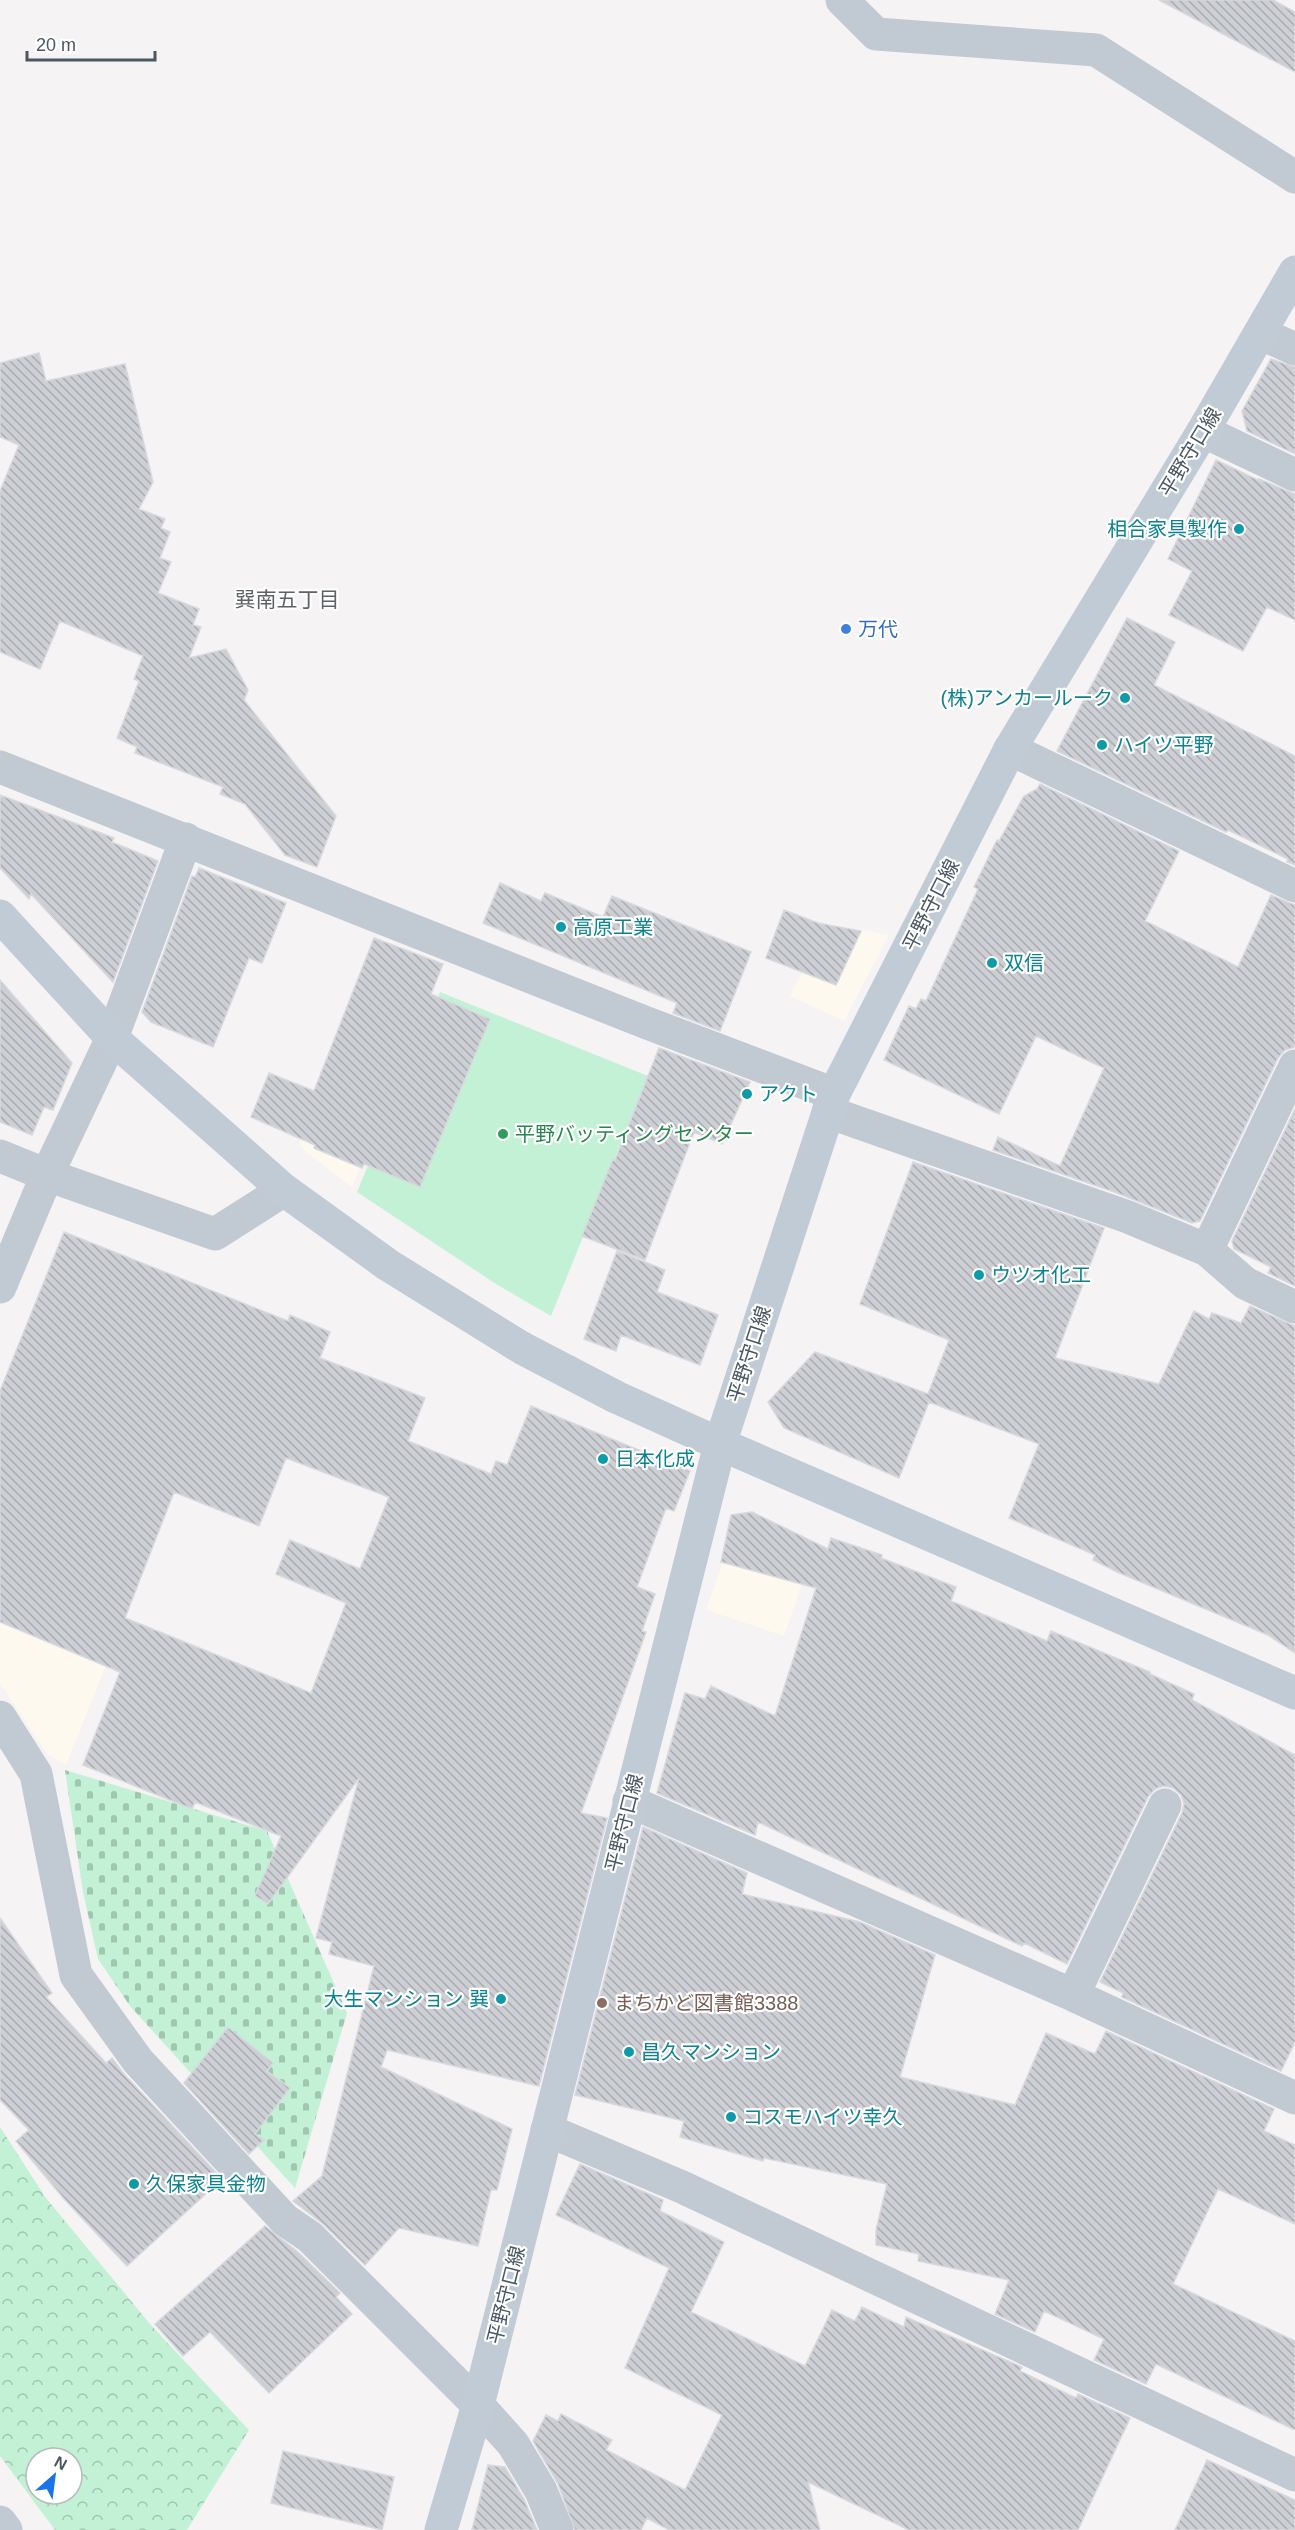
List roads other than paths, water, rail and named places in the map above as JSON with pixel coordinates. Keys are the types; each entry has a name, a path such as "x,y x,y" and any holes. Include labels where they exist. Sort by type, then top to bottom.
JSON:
{"main road":[{"name":"平野守口線","path":"441,2530 478,2405 720,1444 831,1103 1010,749 1203,431 1295,273"},
{"path":"0,916 112,1038 284,1190 388,1265 522,1348 616,1397 720,1444 1295,1693"}],"street":[{"path":"842,0 876,34 1096,50 1295,177"},
{"path":"1260,333 1295,349"},
{"path":"1203,431 1295,476"},
{"path":"1010,749 1295,886"},
{"path":"0,767 646,1023 831,1103 1128,1217 1207,1250 1245,1283 1295,1307"},
{"path":"0,1287 47,1175 112,1038 186,839"},
{"path":"1207,1250 1295,1066"},
{"path":"0,1156 47,1175 215,1234 284,1190"},
{"path":"0,1718 36,1774 76,1975 138,2061 285,2220 310,2237 478,2405 513,2444 541,2492 557,2530"},
{"path":"629,1801 1073,1995 1292,2087"},
{"path":"1073,1995 1165,1805"},
{"path":"547,2130 682,2187 1295,2475"},
{"path":"0,2522 6,2530"}],"place":[{"name":"相合家具製作","path":"1239,529"},
{"name":"万代","path":"846,629"},
{"name":"(株)アンカールーク","path":"1125,698"},
{"name":"ハイツ平野","path":"1102,745"},
{"name":"高原工業","path":"561,927"},
{"name":"双信","path":"992,963"},
{"name":"アクト","path":"747,1094"},
{"name":"平野バッティングセンター","path":"503,1134"},
{"name":"ウツオ化工","path":"979,1275"},
{"name":"日本化成","path":"603,1459"},
{"name":"大生マンション 巽","path":"501,1999"},
{"name":"まちかど図書館3388","path":"602,2003"},
{"name":"昌久マンション","path":"629,2052"},
{"name":"コスモハイツ幸久","path":"731,2117"},
{"name":"久保家具金物","path":"134,2184"}],"district":[{"name":"巽南五丁目","path":"287,599"}]}
